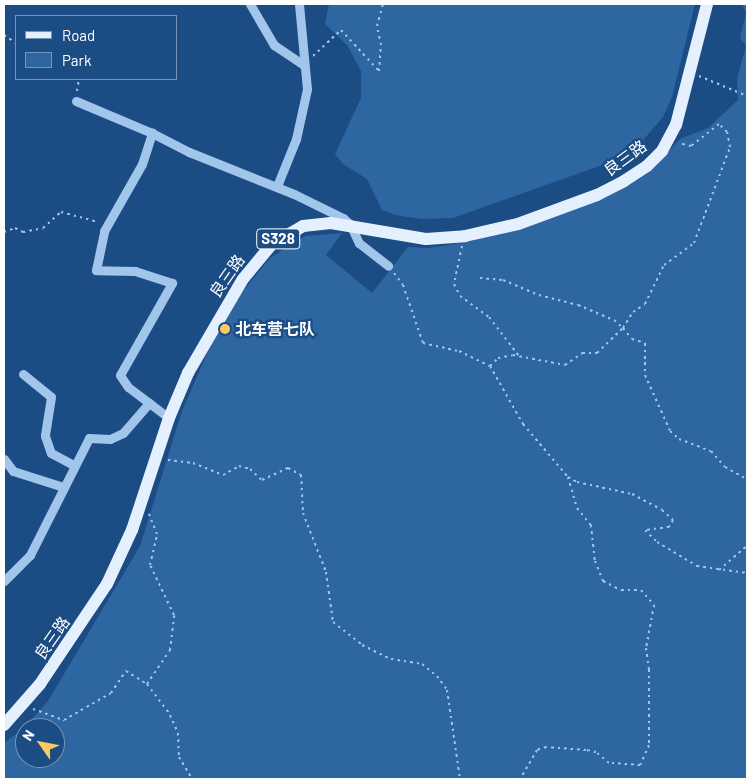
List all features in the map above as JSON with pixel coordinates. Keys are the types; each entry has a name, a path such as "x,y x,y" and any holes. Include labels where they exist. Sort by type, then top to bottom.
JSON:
{"main road":[{"name":"良三路","path":"4,726 24,704 102,593 120,560 143,502 169,418 215,323 243,279 272,244 303,226 350,224 426,238 465,236 518,224 597,195 647,166 668,142 684,105 707,4"}],"street":[{"path":"250,4 274,45 304,65"},
{"path":"277,186 296,139 307,89 299,4"},
{"path":"76,101 152,133 189,152 277,186 328,209 350,224 359,243 388,266"},
{"path":"152,133 142,164 107,226 96,270 135,271 172,283 120,375 128,387 169,418"},
{"path":"23,374 51,397 45,436 51,452 74,465"},
{"path":"4,581 30,555 88,438 110,439 123,433 150,404"},
{"path":"4,459 13,470 63,488"}],"path":[{"path":"304,65 341,30 379,71 381,45 377,26 383,4"},
{"path":"4,35 15,42"},
{"path":"691,72 724,88 747,96"},
{"path":"76,101 79,80"},
{"path":"490,366 498,358 520,357 565,364 582,352 597,353 622,328 633,312 645,304 664,265 694,243 730,147 727,132 719,124 691,146 668,142"},
{"path":"4,232 15,228 23,232 43,228 61,212 107,226"},
{"path":"465,236 454,284 460,296 489,317 520,357"},
{"path":"388,266 403,286 423,343 459,351 490,366 523,424 568,477 577,508 591,524 594,561 603,581 621,590 640,590 654,605 646,648 650,669 649,745 640,765 609,763 596,752 586,750 546,747 537,750 520,779"},
{"path":"480,278 504,280 539,295 578,305 614,320 632,339 645,343 645,375 670,430 679,438 712,452 725,467 747,478"},
{"path":"156,457 193,464 223,475 239,466 250,469 262,480 288,468 301,475 303,513 326,572 333,622 362,645 391,659 422,664 437,676 447,690 460,779"},
{"path":"568,477 646,500 673,520 669,527 645,530 657,542 697,566 747,573"},
{"path":"143,502 157,534 150,565 174,615 170,650 147,684"},
{"path":"718,570 747,546"},
{"path":"24,704 46,716 64,720 111,693 126,670 147,684 170,715 178,733 179,757 192,779"}],"green space":[{"path":"329,4 695,4 672,97 663,117 637,147 619,159 453,218 421,219 395,215 382,210 367,179 343,164 335,154 361,98 361,71 347,45 325,24"},
{"path":"742,4 747,4 747,779 4,779 4,743 15,735 15,768 65,768 65,718 33,718 48,701 140,546 182,411 209,349 243,291 270,258 305,236 342,233 326,255 372,293 408,247 428,248 468,242 614,193 657,164 680,139 708,128 738,100 737,78 746,46 740,38 746,13"}],"place":[{"name":"北车营七队","path":"225,329"}]}
